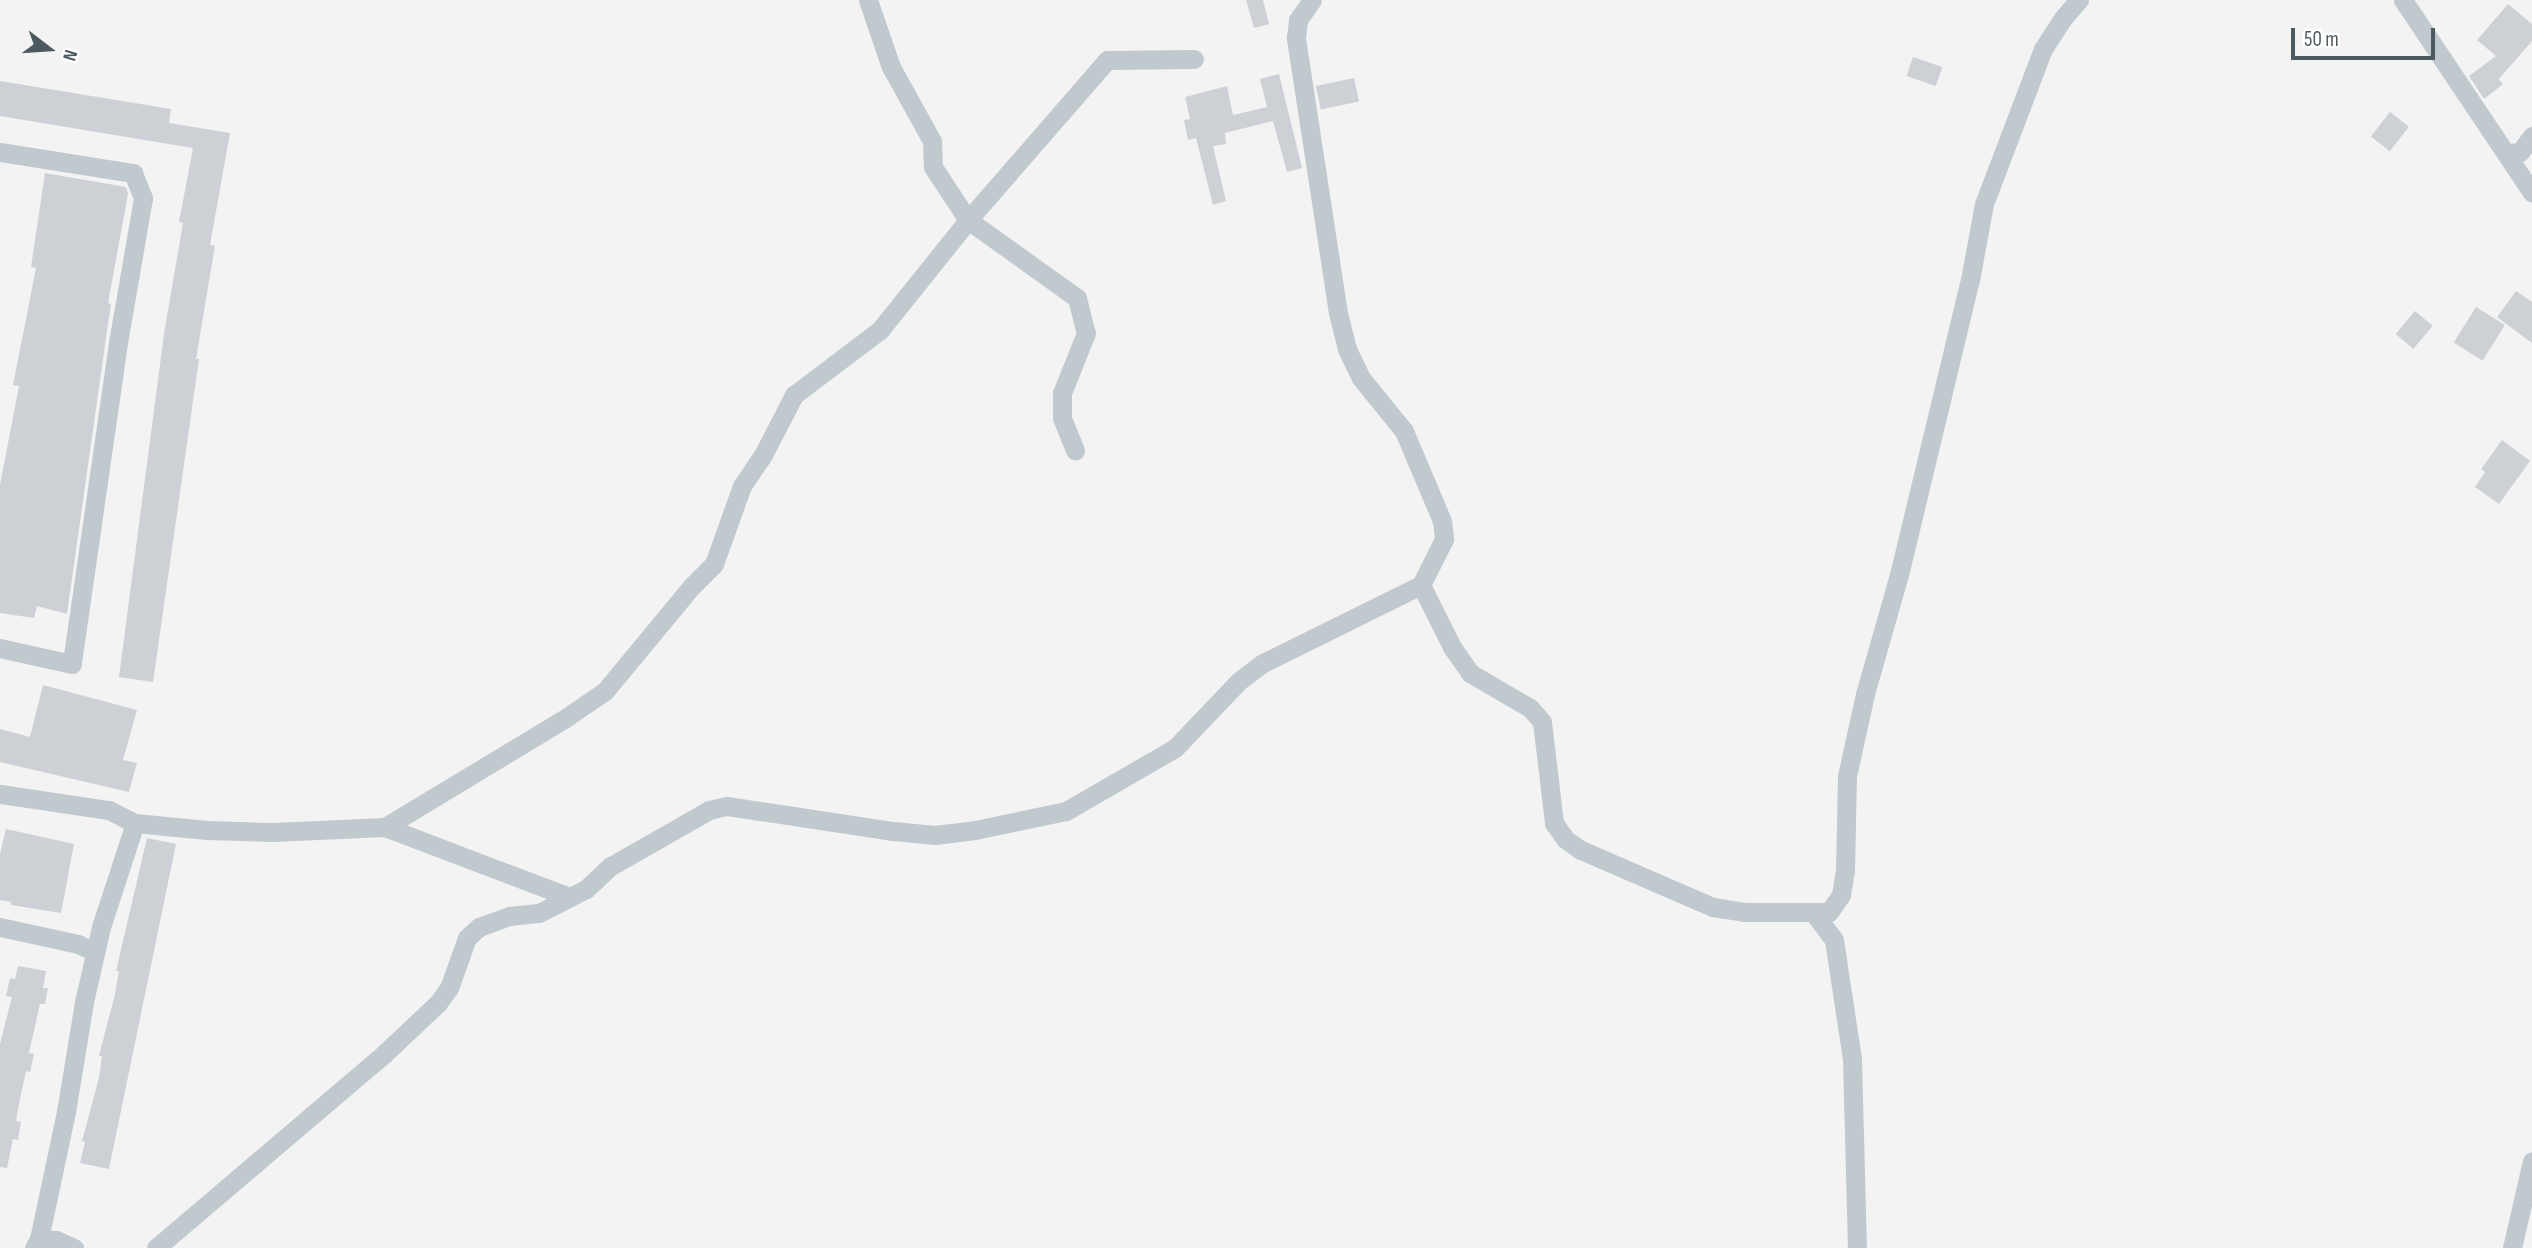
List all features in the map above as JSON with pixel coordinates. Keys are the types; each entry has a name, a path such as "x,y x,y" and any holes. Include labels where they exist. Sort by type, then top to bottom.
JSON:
{"street":[{"path":"868,0 891,66 932,141 933,167 968,220 1077,298 1086,333 1062,393 1062,418 1075,450"},
{"path":"156,1248 385,1053 438,1003 449,988 467,938 479,927 509,916 539,913 567,896 586,889 611,866 709,810 727,806 935,835 975,830 1066,811 1175,748 1239,681 1263,663 1422,586 1444,539 1442,521 1404,431 1361,378 1347,349 1338,313 1296,37 1298,20 1312,0"},
{"path":"1422,586 1452,647 1470,673 1530,708 1542,722 1554,823 1564,839 1581,850 1713,907 1744,912 1829,912 1841,895 1845,871 1847,776 1865,694 1899,575 1970,279 1984,204 2043,49 2080,0"},
{"path":"2403,0 2508,153 2532,193"},
{"path":"384,827 605,691 692,586 714,564 742,486 764,455 794,395 880,330 968,220 1107,60 1194,59"},
{"path":"2508,153 2519,152 2532,136"},
{"path":"0,152 133,173 143,198 118,343 72,664 0,648"},
{"path":"0,794 110,810 135,822 207,830 273,832 384,827 567,896"},
{"path":"74,1248 56,1240 37,1244 95,952 135,822"},
{"path":"1813,912 1834,940 1852,1059 1857,1248"},
{"path":"0,927 78,944 95,952"},
{"path":"2512,1248 2532,1161"}],"building":[{"path":"1246,0 1263,0 1269,24 1254,28"},
{"path":"2508,4 2532,24 2532,41 2499,79 2503,84 2484,99 2469,76 2496,56 2477,40"},
{"path":"1913,57 1942,67 1936,86 1906,76"},
{"path":"1279,74 1302,168 1287,172 1273,121 1225,133 1226,144 1213,146 1226,201 1213,205 1196,138 1188,140 1184,120 1190,119 1185,97 1227,86 1233,115 1267,107 1260,79"},
{"path":"1354,78 1359,101 1321,110 1316,86"},
{"path":"0,81 171,109 169,123 230,133 210,245 215,246 196,359 199,359 153,682 119,677 164,334 183,223 179,222 193,148 0,116"},
{"path":"2390,112 2409,127 2390,151 2371,136"},
{"path":"45,173 126,187 128,194 108,303 111,304 67,614 37,606 34,618 0,613 0,485 19,386 13,385 36,268 31,267"},
{"path":"2516,291 2532,302 2532,343 2497,317"},
{"path":"2476,307 2505,325 2483,361 2454,343"},
{"path":"2415,311 2433,326 2413,349 2396,334"},
{"path":"2502,440 2530,461 2499,504 2475,487 2485,472 2481,469"},
{"path":"43,685 137,710 123,760 137,763 129,792 0,762 0,729 30,737"},
{"path":"6,829 74,844 61,913 11,905 11,902 0,900 0,854"},
{"path":"147,838 176,844 109,1169 80,1163 85,1142 82,1141 99,1078 102,1056 99,1056 115,994 119,971 116,971"},
{"path":"18,966 46,971 43,988 48,988 45,1004 40,1004 29,1053 34,1054 30,1072 26,1071 19,1104 16,1121 21,1122 18,1140 13,1139 7,1168 0,1167 0,1044 12,997 6,996 10,978 15,979"}]}
